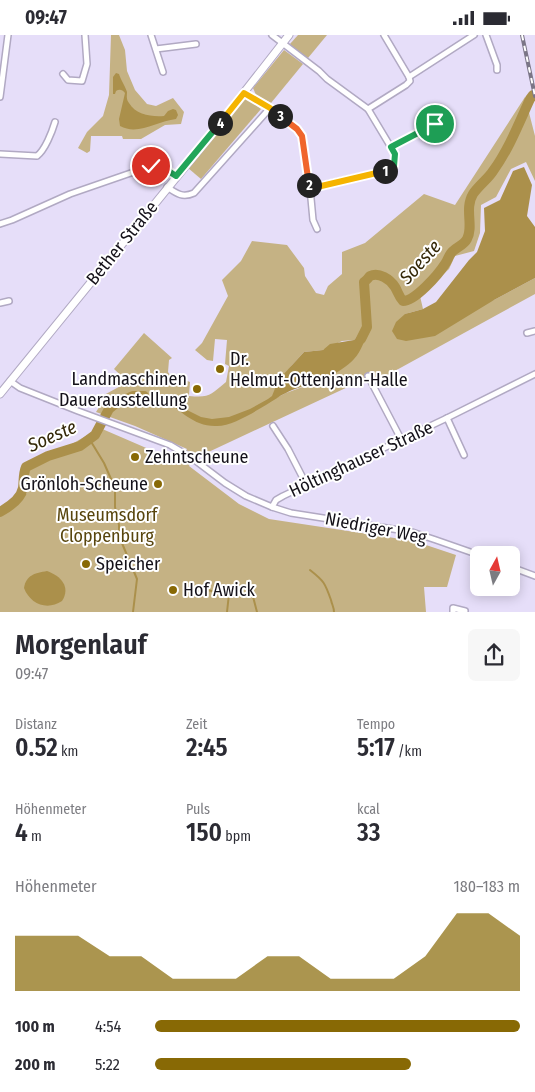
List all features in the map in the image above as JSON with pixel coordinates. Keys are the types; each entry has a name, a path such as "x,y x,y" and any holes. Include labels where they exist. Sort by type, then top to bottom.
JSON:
{"street":[{"path":"0,97 2,67 8,35"},
{"path":"63,75 68,80 82,81 87,64 85,35"},
{"path":"151,35 163,73"},
{"path":"272,35 368,109 395,154 394,166 389,170 310,189"},
{"name":"Bether Straße","path":"0,394 290,35"},
{"path":"368,109 410,81 384,35"},
{"path":"409,77 474,35"},
{"path":"486,35 497,70"},
{"path":"156,49 196,44"},
{"path":"244,93 270,108 297,129 302,136 310,189 312,220 317,229"},
{"path":"167,187 183,196 189,196 194,193 270,108"},
{"path":"0,154 37,156 41,153 55,122"},
{"path":"391,147 435,124"},
{"path":"0,224 70,194 151,166 161,166 176,176"},
{"path":"0,303 9,301"},
{"path":"527,333 535,331"},
{"path":"368,376 402,439"},
{"name":"Höltinghauser Straße","path":"10,381 20,388 170,445 192,458 225,483 254,500 272,507 276,500 306,485 535,376"},
{"name":"Höltinghauser Straße","path":"448,418 464,455"},
{"path":"273,426 288,449 306,485"},
{"name":"Niedriger Weg","path":"272,507 291,513 412,532 470,552"},
{"path":"520,570 535,576"},
{"path":"453,612 453,608 464,612"}],"green space":[{"path":"111,35 119,35 125,50 127,71 135,90 147,104 156,106 173,98 184,112 181,124 165,125 141,139 123,139 122,136 91,136 90,151 87,153 78,148 87,132 103,116 109,95"},
{"path":"298,35 327,35 308,58 298,53 290,44"},
{"path":"284,50 303,64 271,103 256,95 253,88"},
{"path":"245,97 261,109 201,179 188,168"},
{"name":"Museumsdorf Cloppenburg","path":"525,97 535,136 535,181 526,162 511,169 496,197 481,205 480,233 474,251 455,256 449,269 420,296 423,309 405,314 494,300 535,278 535,294 382,378 365,379 200,456 194,453 189,466 239,504 269,519 414,541 456,555 447,587 424,587 426,612 0,612 0,515 27,493 28,469 100,428 181,463 187,449 135,426 96,412 106,398 104,395 128,382 114,369 144,333 172,358 169,360 168,372 170,375 190,382 189,396 209,395 226,382 229,366 225,364 227,340 215,339 213,361 207,360 195,350 202,343 228,296 222,280 241,261 252,241 287,245 304,268 305,276 316,293 324,295 328,286 342,274 342,252 365,243 424,194 455,205","holes":["365,327 330,376 286,393 274,399 276,386 304,352 323,350 342,341 354,340"]}],"shaded area":[{"path":"116,73 119,74 127,92 128,102 132,107 140,113 159,116 164,116 173,109 176,110 178,115 176,119 141,129 127,129 120,126 119,119 125,93 119,90 113,94 113,77"},
{"path":"524,167 532,185 527,216 535,227 535,278 494,300 435,336 406,341 397,339 392,331 396,322 405,314 423,309 436,302 477,252 485,231 484,208 500,200 513,171"},
{"path":"365,327 369,328 363,344 357,356 351,362 331,376 289,391 249,415 229,424 209,426 201,424 163,400 152,397 133,396 157,395 201,417 212,419 229,417 250,409 272,396 283,375 304,352 323,350 330,344 354,340"},
{"path":"47,571 57,576 65,587 65,596 62,601 51,605 35,602 24,588 29,577"}],"waterway":[{"name":"Soeste","path":"361,339 367,327 364,282 373,275 384,277 393,284 403,301 414,297 432,281 452,252 467,239 470,229 470,200 499,163 533,95"},
{"name":"Soeste","path":"0,512 20,496 26,467 48,456 80,446 95,435 109,409 115,404 133,396 144,396"},
{"path":"90,440 104,463 115,488 115,507 119,525 119,536 137,579 133,612"},
{"path":"310,570 325,586 334,612"},
{"path":"250,585 257,612"},
{"path":"195,588 229,594 227,612"}],"railway":[{"path":"522,35 535,96"}],"place":[{"name":"Dr. Helmut-Ottenjann-Halle","path":"220,369"},
{"name":"Landmaschinen Dauerausstellung","path":"197,389"},
{"name":"Zehntscheune","path":"135,457"},
{"name":"Grönloh-Scheune","path":"158,484"},
{"name":"Speicher","path":"86,564"},
{"name":"Hof Awick","path":"173,590"}],"route":[{"path":"151,166 164,167 176,176 244,93 270,108 297,129 302,136 310,189 389,170 394,166 395,161 395,154 391,147 435,124"}]}
